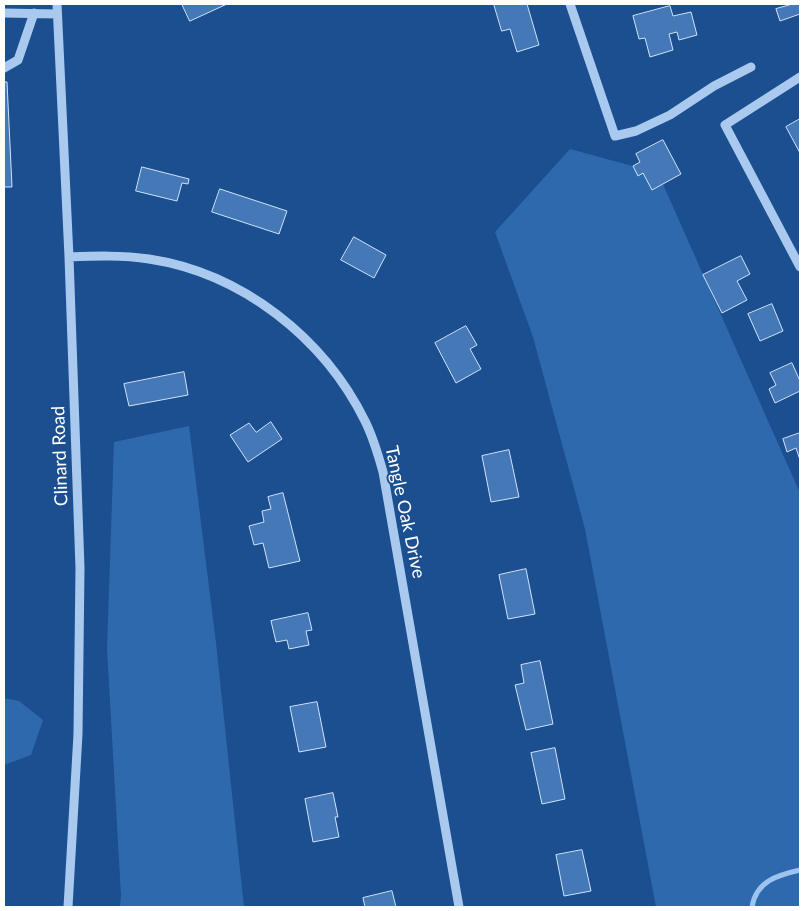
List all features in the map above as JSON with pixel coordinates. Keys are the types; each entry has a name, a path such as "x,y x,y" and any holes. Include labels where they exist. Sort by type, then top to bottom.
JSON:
{"street":[{"name":"Clinard Road","path":"57,4 69,257 80,578 78,734 68,907"},
{"path":"570,4 616,136 636,131 670,115 714,86 751,67"},
{"path":"4,13 57,14"},
{"path":"4,68 18,60 34,13"},
{"path":"800,77 725,125 800,267"},
{"name":"Tangle Oak Drive","path":"69,257 128,256 150,259 194,269 222,280 255,299 303,336 328,364 351,396 373,440 382,472 459,907"}],"shaded area":[{"path":"570,149 658,173 800,493 800,907 656,907 585,529 533,337 495,232"},
{"path":"189,426 216,643 244,907 120,907 121,895 107,649 114,442"},
{"path":"4,698 19,701 43,720 31,755 4,765"}],"building":[{"path":"182,4 227,4 190,21"},
{"path":"494,4 527,4 539,45 517,52 510,29 502,31"},
{"path":"800,4 800,14 780,21 776,9"},
{"path":"670,6 673,16 691,12 697,35 679,40 677,32 669,34 673,50 650,57 645,38 639,39 633,16"},
{"path":"4,82 7,82 12,187 4,187"},
{"path":"800,119 800,153 786,127"},
{"path":"663,140 681,174 652,190 643,173 638,176 633,166 640,162 636,154"},
{"path":"142,167 189,179 188,184 182,183 177,201 136,191"},
{"path":"220,189 287,211 279,234 212,212"},
{"path":"354,237 386,255 374,278 341,260"},
{"path":"741,256 750,274 737,281 747,300 722,313 703,275"},
{"path":"772,304 783,331 760,341 748,314"},
{"path":"466,326 477,345 470,349 481,369 456,383 435,343"},
{"path":"792,363 800,381 800,391 775,403 769,389 776,385 770,373"},
{"path":"184,372 188,395 129,406 124,384"},
{"path":"271,422 282,439 248,462 230,435 249,423 256,432"},
{"path":"800,433 800,460 796,448 787,452 783,439"},
{"path":"509,450 519,497 491,502 482,456"},
{"path":"283,493 300,561 269,568 263,543 254,545 249,526 264,522 262,511 271,509 268,497"},
{"path":"526,569 535,614 508,619 499,575"},
{"path":"308,613 312,630 306,631 309,645 289,649 287,640 276,642 271,621"},
{"path":"540,661 553,724 526,730 515,685 524,683 521,665"},
{"path":"317,702 326,747 299,752 290,707"},
{"path":"555,748 565,799 542,804 531,753"},
{"path":"333,793 338,817 335,817 339,837 313,842 305,799"},
{"path":"582,850 591,891 564,896 556,855"},
{"path":"392,891 396,907 365,907 363,898"}],"waterway":[{"path":"752,907 754,898 763,885 776,877 800,870"}]}
